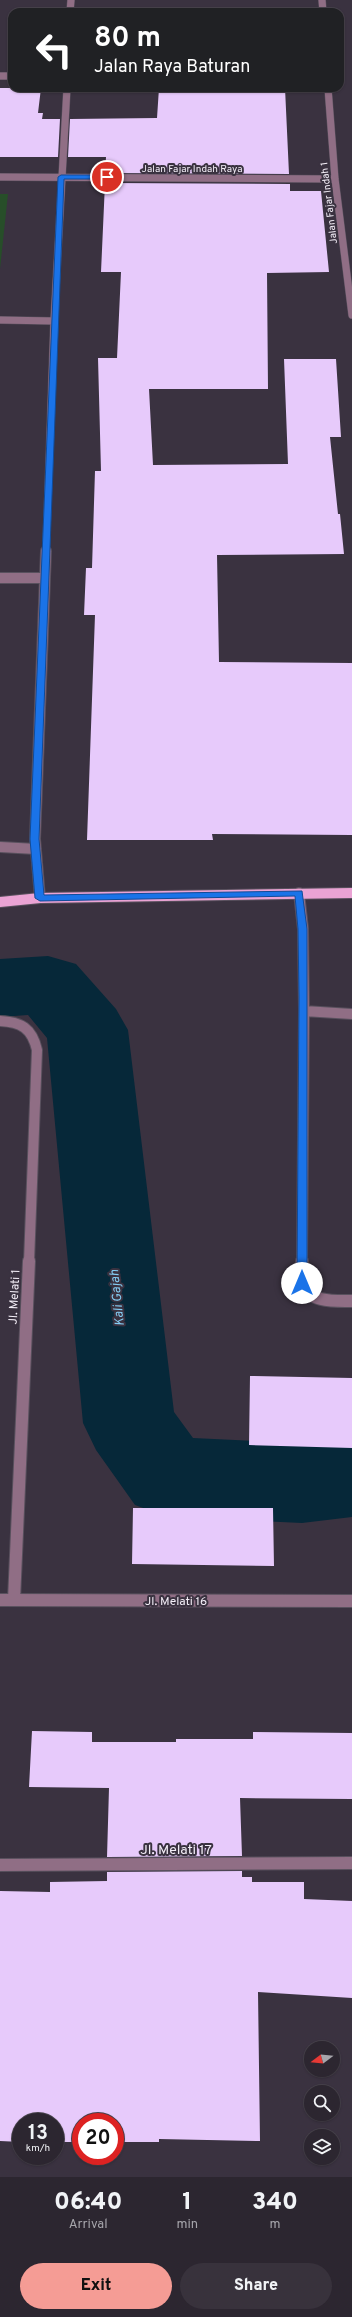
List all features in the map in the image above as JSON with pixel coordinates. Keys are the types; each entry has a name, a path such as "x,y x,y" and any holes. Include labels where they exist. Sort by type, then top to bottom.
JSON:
{"main road":[{"path":"0,902 40,898 352,893"}],"street":[{"path":"40,898 34,839 54,321 67,92"},
{"name":"Jalan Fajar Indah 1","path":"328,92 335,179 352,315"},
{"name":"Jalan Fajar Indah Raya","path":"0,177 335,179"},
{"path":"0,320 54,321"},
{"path":"0,578 43,578"},
{"path":"0,847 36,849"},
{"path":"299,893 303,929 304,1011 302,1283 306,1292 315,1299 352,1300"},
{"path":"304,1011 352,1014"},
{"name":"Jl. Melati 1","path":"0,1021 11,1021 23,1024 35,1036 38,1059 14,1600"},
{"name":"Jl. Melati 16","path":"0,1600 352,1601"},
{"name":"Jl. Melati 17","path":"0,1866 352,1863"}],"green space":[{"path":"0,194 8,194 0,269"}],"building":[{"path":"0,88 8,88 8,92 41,92 38,113 43,113 42,119 60,119 58,157 0,157"},
{"path":"159,92 285,92 289,174 105,173 106,157 68,157 70,119 157,118"},
{"path":"105,183 290,184 290,191 321,191 329,272 267,273 268,389 149,389 153,465 288,464 284,359 336,359 341,437 330,437 338,514 340,514 344,554 217,555 219,662 352,663 352,835 212,834 213,840 87,840 95,615 84,615 86,568 92,568 95,471 101,471 98,358 117,358 121,272 101,272"},
{"path":"250,1376 352,1378 352,1448 249,1445"},
{"path":"133,1508 273,1508 274,1566 132,1564"},
{"path":"32,1731 92,1732 92,1742 176,1742 176,1739 253,1739 253,1732 352,1733 352,1799 240,1798 242,1856 107,1857 109,1788 29,1787"},
{"path":"242,1871 242,1877 252,1877 252,1882 304,1882 304,1899 352,1901 352,1998 258,1992 260,2141 159,2139 159,2142 124,2142 124,2113 72,2113 72,2142 64,2142 64,2113 12,2113 12,2142 0,2141 0,1891 50,1892 50,1882 107,1881 107,1872"}],"waterway":[{"name":"Kali Gajah","path":"0,988 48,985 87,1030 129,1423 168,1477 302,1483 352,1477"}],"route":[{"path":"107,177 61,177 53,336 34,839 38,860 40,898 299,893 303,929 304,997 302,1283"}]}
